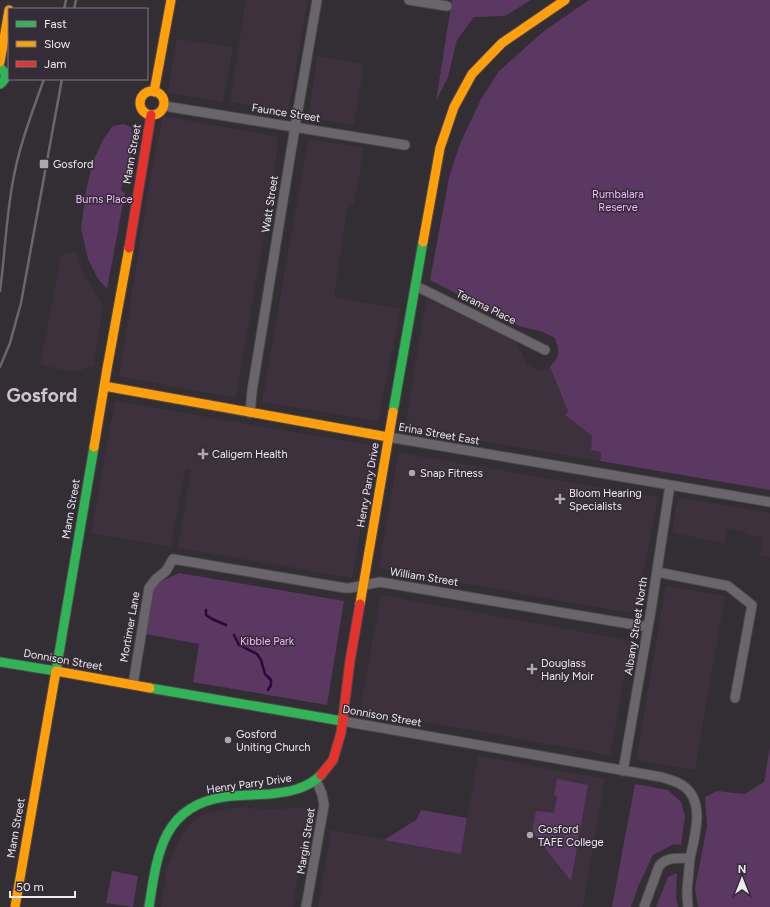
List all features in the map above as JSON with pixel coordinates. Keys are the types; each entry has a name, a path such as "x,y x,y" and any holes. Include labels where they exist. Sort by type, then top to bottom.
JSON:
{"main road":[{"path":"164,106 161,95 154,92 170,0"},
{"name":"Henry Parry Drive","path":"149,907 155,870 162,845 174,823 182,815 201,803 212,800 289,792 308,785 316,780 333,760 340,738 350,661 388,437 440,148 454,107 472,74 502,43 565,0"},
{"path":"0,62 8,16"},
{"path":"0,68 4,71 6,76 0,84"},
{"name":"Mann Street","path":"154,92 143,95 140,102 141,109 151,115 160,112 164,106"},
{"name":"Mann Street","path":"15,907 151,115"},
{"name":"Erina Street East","path":"104,386 388,437"},
{"name":"Donnison Street","path":"0,662 342,721"}],"street":[{"name":"Watt Street","path":"250,412 252,391 317,0"},
{"path":"409,0 447,6"},
{"name":"Faunce Street","path":"164,106 405,145"},
{"name":"Terama Place","path":"416,286 545,350"},
{"name":"Erina Street East","path":"388,437 770,502"},
{"name":"Albany Street North","path":"623,771 648,627 670,485"},
{"name":"William Street","path":"173,559 345,588 380,582 648,627"},
{"name":"Mortimer Lane","path":"133,684 149,588 156,579 166,571 173,559"},
{"path":"657,572 728,586 752,605 735,698"},
{"name":"Donnison Street","path":"342,721 661,778 682,785 689,791 693,799 697,816 690,858 687,891 688,907"},
{"name":"Margin Street","path":"306,907 324,805 322,794 316,780"},
{"path":"644,907 659,866 670,859 690,858"}],"shaded area":[{"path":"246,0 308,0 288,112 230,102"},
{"path":"177,39 233,47 222,102 169,93 168,90"},
{"path":"318,56 364,64 354,125 308,118"},
{"path":"163,116 278,137 275,171 236,398 119,376 150,179"},
{"path":"308,139 364,148 354,205 348,204 334,297 401,309 378,421 262,402"},
{"path":"75,252 78,254 81,269 103,306 94,365 75,372 40,365 61,256"},
{"path":"426,299 515,340 528,365 539,371 550,367 568,411 565,415 592,436 591,449 601,452 600,461 405,427"},
{"path":"115,401 375,446 352,578 178,548 191,470 185,469 171,547 91,533"},
{"path":"400,453 658,497 636,609 631,613 382,569 379,566 398,455"},
{"path":"683,498 770,513 770,557 759,555 763,538 745,534 745,532 727,528 724,543 672,533 676,505 678,500"},
{"path":"666,586 725,596 695,770 636,760"},
{"path":"381,595 631,641 610,755 360,710"},
{"name":"Gosford TAFE College","path":"478,756 605,779 583,907 318,907 331,830 461,854"},
{"path":"309,807 293,907 161,907 167,868 181,836 196,819 205,814 230,808 279,809"}],"green space":[{"path":"452,0 531,0 505,16 474,17 457,40 448,77 436,101"},
{"name":"Rumbalara Reserve","path":"589,0 770,0 770,490 600,461 601,452 591,450 592,436 565,415 568,411 550,367 556,360 558,354 558,347 555,338 543,332 519,326 430,280 449,178 459,146 481,99 499,71 544,31"},
{"name":"Burns Place","path":"124,124 131,127 133,136 127,180 122,183 121,190 125,193 107,289 98,279 88,259 81,229 86,190 94,159 104,138 113,126"},
{"name":"Kibble Park","path":"179,573 344,601 327,705 193,682 199,644 145,634 151,591 157,583"},
{"path":"770,746 770,907 698,907 695,888 707,827 705,797 717,791 745,794 764,782"},
{"path":"557,779 588,785 571,881 532,832 536,811 554,813 557,796 554,795"},
{"path":"635,784 668,790 681,802 685,816 681,845 674,844 653,855 638,887 631,907 612,907"},
{"path":"421,810 467,818 461,854 384,840 416,820"},
{"path":"112,871 138,876 133,907 106,903"},
{"path":"677,873 676,898 678,907 656,907 668,877"}],"waterway":[{"path":"206,610 206,615 226,625"},
{"path":"234,635 239,645 257,654 261,660 265,674 271,680 271,685 268,690"}],"railway":[{"path":"64,8 66,0"},
{"path":"74,8 76,0"},
{"path":"0,291 9,209 16,168 26,130 44,80"},
{"path":"0,367 10,343 21,303 62,80"}],"traffic: fast":[{"path":"0,68 5,74 5,78 0,84"},
{"path":"393,412 423,242"},
{"path":"0,662 56,671 94,447"},
{"path":"150,688 342,721"},
{"path":"149,907 155,869 166,836 175,822 187,811 203,802 224,797 290,791 310,784 321,775"}],"traffic: slow":[{"path":"154,92 171,0"},
{"path":"423,242 440,148 454,107 472,74 502,43 565,0"},
{"path":"0,62 8,16"},
{"path":"152,91 157,92 163,98 164,103 163,108 157,114 152,115 147,114 141,108 140,103 141,98 147,92 152,91"},
{"path":"94,447 129,248"},
{"path":"104,386 388,437"},
{"path":"360,604 393,412"},
{"path":"15,907 56,671 150,688"}],"traffic: jam":[{"path":"129,248 151,115"},
{"path":"321,775 333,760 341,733 350,661 360,604"}],"place":[{"name":"Gosford","path":"44,164"},
{"name":"Caligem Health","path":"203,454"},
{"name":"Snap Fitness","path":"412,473"},
{"name":"Bloom Hearing Specialists","path":"560,499"},
{"name":"Douglass Hanly Moir","path":"532,669"},
{"name":"Gosford Uniting Church","path":"228,740"},
{"name":"Gosford TAFE College","path":"530,835"}],"district":[{"name":"Gosford","path":"42,395"}]}
